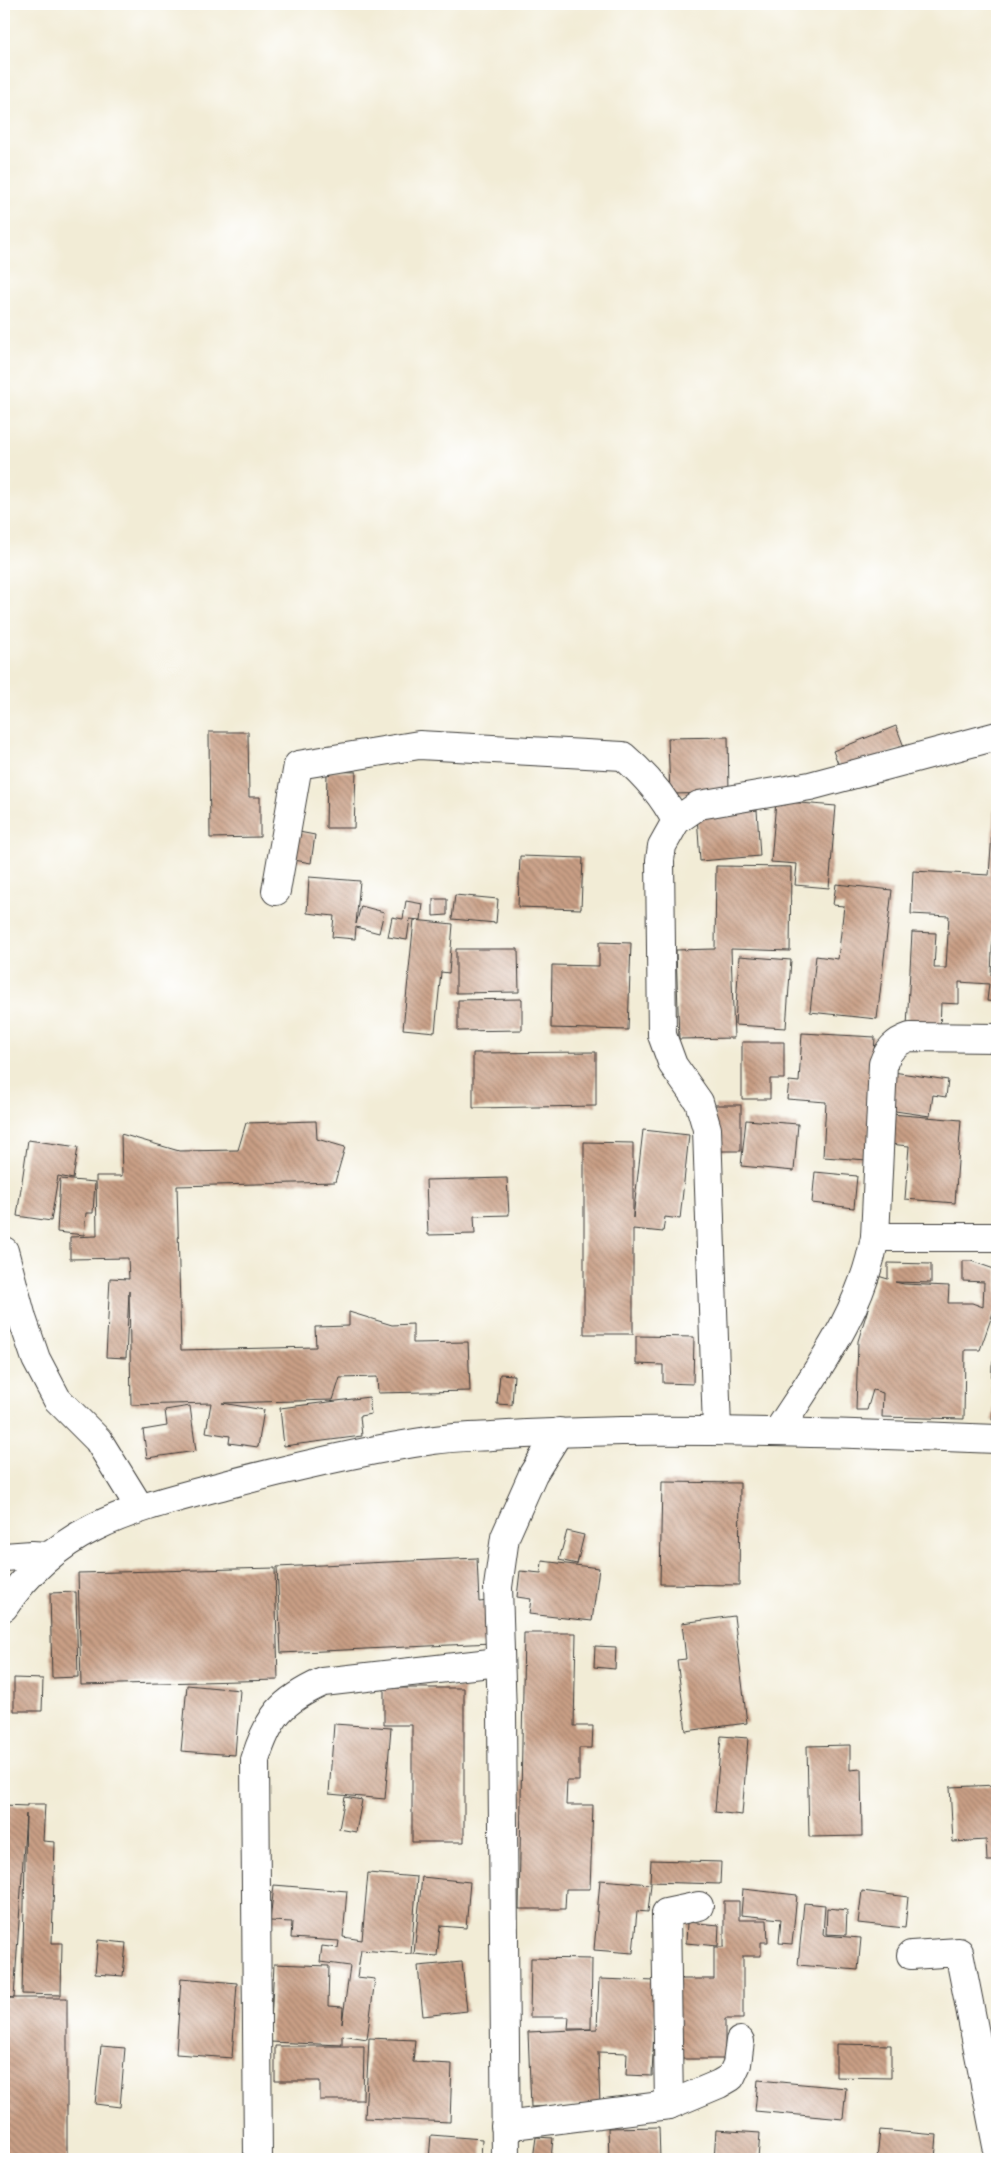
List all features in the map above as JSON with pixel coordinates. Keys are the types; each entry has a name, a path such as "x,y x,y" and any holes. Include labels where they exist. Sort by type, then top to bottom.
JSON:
{"street":[{"path":"717,1430 707,1129 699,1102 673,1065 662,1035 660,860 662,846 676,821 699,805 810,786 997,736"},
{"path":"276,891 298,765 419,746 623,756 641,771 656,788 676,821"},
{"path":"778,1431 853,1310 871,1262 875,1237 882,1074 886,1054 900,1040 910,1038 997,1038"},
{"path":"875,1237 997,1237"},
{"path":"4,1251 22,1318 36,1359 57,1399 98,1440 140,1508"},
{"path":"4,1607 16,1590 48,1556 71,1538 105,1521 140,1508 280,1470 426,1441 559,1432 717,1430 997,1439"},
{"path":"506,2159 502,1724 498,1587 505,1537 533,1474 559,1432"},
{"path":"4,1557 48,1556"},
{"path":"258,2159 255,1760 263,1734 278,1711 298,1693 323,1682 499,1662"},
{"path":"669,2105 666,1913 699,1906"},
{"path":"911,1955 959,1952 997,2146"},
{"path":"505,2126 669,2105 731,2077 737,2064 740,2041"}],"building":[{"path":"896,726 904,747 842,773 833,751"},
{"path":"209,732 248,732 249,797 260,797 260,837 210,838"},
{"path":"728,737 729,793 670,794 668,738"},
{"path":"327,771 356,772 354,828 326,828"},
{"path":"776,801 836,806 829,888 795,885 797,864 771,862"},
{"path":"994,807 997,808 997,880 995,880 991,975 997,976 997,1002 987,1001 989,984 959,982 959,1004 941,1003 940,1029 907,1027 912,932 936,933 934,968 946,968 949,916 911,914 913,871 989,875"},
{"path":"757,810 760,856 700,861 697,815"},
{"path":"299,832 315,835 311,863 294,860"},
{"path":"520,856 583,858 581,909 518,907"},
{"path":"716,866 791,867 790,951 731,949 734,1038 679,1039 676,950 715,949"},
{"path":"309,877 360,881 356,924 361,906 384,912 379,933 356,927 355,939 332,937 334,916 307,913"},
{"path":"836,884 892,890 877,1019 810,1012 816,956 838,959 844,906 833,905"},
{"path":"455,895 498,899 496,923 452,919"},
{"path":"433,899 447,899 447,915 433,916"},
{"path":"406,901 423,904 421,920 410,919 407,940 388,937 392,917 403,919"},
{"path":"414,920 453,924 449,973 441,972 435,1032 403,1029"},
{"path":"599,942 631,943 628,1030 551,1028 552,965 599,966"},
{"path":"456,949 518,949 519,992 456,993"},
{"path":"739,956 791,960 786,1028 735,1025"},
{"path":"522,999 522,1030 458,1031 458,1000"},
{"path":"802,1033 875,1037 868,1160 823,1157 826,1102 787,1099 789,1081 799,1082"},
{"path":"742,1042 784,1042 784,1079 770,1079 770,1099 742,1099"},
{"path":"596,1052 596,1106 473,1108 473,1053"},
{"path":"893,1072 948,1080 946,1097 933,1095 930,1116 888,1110"},
{"path":"715,1105 741,1105 741,1151 715,1151"},
{"path":"891,1114 961,1120 955,1203 905,1199 909,1146 889,1144"},
{"path":"746,1120 798,1124 794,1171 741,1166"},
{"path":"316,1121 317,1139 345,1147 335,1182 177,1186 181,1350 316,1347 315,1327 349,1326 349,1312 392,1325 413,1324 413,1343 468,1342 470,1391 378,1393 377,1377 340,1378 333,1400 222,1403 264,1410 258,1447 229,1443 230,1436 206,1432 211,1403 131,1405 129,1291 126,1358 106,1357 110,1278 129,1279 128,1258 70,1259 70,1237 97,1236 96,1176 122,1176 121,1134 179,1151 238,1150 246,1123"},
{"path":"643,1130 689,1135 680,1219 665,1217 663,1232 633,1229 633,1334 584,1334 584,1142 633,1143 633,1218"},
{"path":"28,1140 78,1147 73,1179 58,1176 51,1221 17,1216"},
{"path":"815,1172 857,1176 854,1208 812,1203"},
{"path":"507,1178 509,1215 474,1216 475,1234 428,1235 426,1180"},
{"path":"60,1179 95,1182 93,1213 86,1213 84,1235 57,1232"},
{"path":"963,1261 971,1261 997,1270 997,1314 993,1313 980,1350 965,1350 964,1419 882,1417 883,1393 873,1390 867,1410 856,1410 858,1341 878,1276 888,1279 888,1263 931,1264 931,1283 895,1282 949,1286 948,1303 972,1303 983,1307 984,1282 963,1281"},
{"path":"636,1336 694,1337 693,1384 663,1383 663,1365 636,1364"},
{"path":"997,1350 997,1421 992,1420 996,1394 991,1393 992,1365"},
{"path":"500,1374 514,1375 512,1405 497,1404"},
{"path":"369,1397 371,1414 360,1416 362,1436 284,1446 280,1408"},
{"path":"190,1406 196,1451 147,1458 143,1430 167,1426 165,1410"},
{"path":"662,1482 740,1483 739,1585 660,1584"},
{"path":"567,1531 584,1535 577,1564 559,1560"},
{"path":"477,1558 479,1602 490,1601 492,1643 281,1653 277,1567"},
{"path":"542,1561 599,1568 592,1621 529,1614 531,1599 517,1597 520,1571 541,1573"},
{"path":"275,1568 278,1680 81,1685 78,1573"},
{"path":"76,1592 78,1677 52,1678 50,1593"},
{"path":"734,1616 747,1723 686,1731 677,1660 686,1659 682,1623"},
{"path":"524,1633 576,1633 574,1726 593,1726 592,1748 579,1748 579,1781 567,1781 566,1805 593,1805 590,1889 566,1889 565,1909 519,1909"},
{"path":"595,1646 616,1647 615,1669 594,1667"},
{"path":"14,1678 43,1679 42,1711 14,1711"},
{"path":"187,1685 240,1690 235,1755 181,1751"},
{"path":"384,1688 464,1688 464,1842 412,1842 412,1725 384,1725"},
{"path":"334,1724 391,1728 385,1799 329,1794"},
{"path":"721,1736 748,1738 742,1815 715,1812"},
{"path":"850,1745 850,1770 861,1769 862,1836 809,1837 807,1746"},
{"path":"997,1785 997,1861 987,1861 986,1840 953,1842 950,1787"},
{"path":"345,1797 362,1800 356,1832 339,1829"},
{"path":"27,1804 45,1804 43,1841 55,1842 52,1943 62,1943 61,1995 22,1994 26,1814 14,1998 4,1997 4,1805 27,1806"},
{"path":"651,1860 721,1862 720,1884 650,1882"},
{"path":"368,1873 417,1877 411,1954 361,1950 357,1977 375,1979 367,2039 342,2035 342,2045 270,2042 274,1964 329,1966 328,2006 343,2007 342,2024 350,1966 320,1962 322,1946 338,1948 339,1941 291,1938 292,1922 270,1921 274,1885 347,1891 343,1937 362,1940"},
{"path":"422,1877 470,1882 466,1928 440,1926 437,1956 414,1954"},
{"path":"600,1880 651,1884 648,1912 637,1911 633,1953 594,1950"},
{"path":"743,1889 797,1895 792,1944 779,1943 781,1919 741,1915"},
{"path":"862,1891 908,1897 905,1928 858,1923"},
{"path":"724,1901 739,1901 739,1920 767,1920 768,1942 761,1942 761,1956 743,1956 743,2019 725,2019 725,2059 675,2059 674,1979 714,1979 714,1947 724,1947"},
{"path":"804,1903 825,1905 823,1935 861,1938 858,1970 798,1965"},
{"path":"827,1908 847,1910 846,1935 826,1934"},
{"path":"687,1922 719,1925 718,1946 686,1943"},
{"path":"98,1940 126,1943 123,1976 95,1974"},
{"path":"531,1958 592,1959 591,2029 568,2029 569,2017 530,2017"},
{"path":"462,1962 467,2011 423,2016 418,1966"},
{"path":"181,1978 237,1983 232,2058 176,2054"},
{"path":"599,1979 656,1981 652,2076 626,2075 627,2053 598,2052 600,2104 531,2107 528,2032 597,2029"},
{"path":"4,1998 67,1998 67,2159 4,2159"},
{"path":"369,2038 415,2040 413,2062 452,2064 450,2122 365,2118"},
{"path":"836,2044 891,2045 891,2078 836,2077"},
{"path":"101,2046 125,2048 120,2107 95,2104"},
{"path":"275,2046 364,2046 363,2100 320,2100 320,2081 275,2081"},
{"path":"758,2080 846,2088 843,2119 755,2111"},
{"path":"659,2127 660,2159 609,2159 608,2128"},
{"path":"716,2130 760,2133 758,2159 714,2159"},
{"path":"880,2130 937,2135 935,2159 877,2159"},
{"path":"431,2135 482,2139 481,2159 429,2159"},
{"path":"536,2137 553,2138 551,2159 533,2159"}]}
